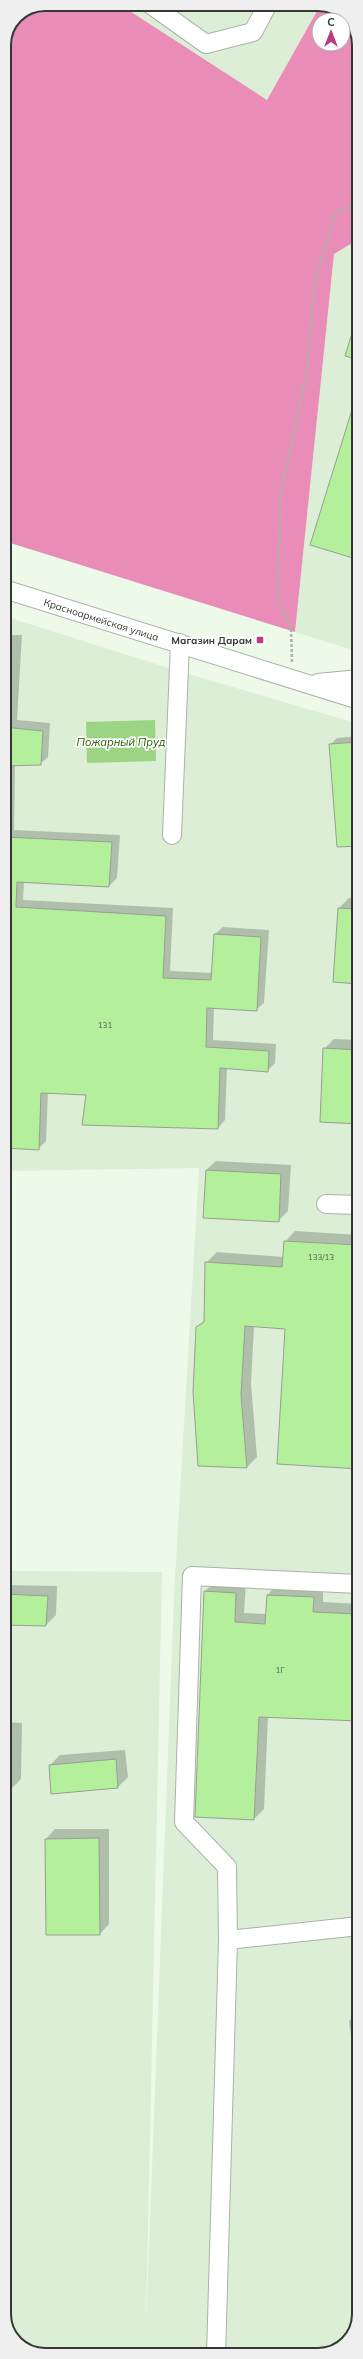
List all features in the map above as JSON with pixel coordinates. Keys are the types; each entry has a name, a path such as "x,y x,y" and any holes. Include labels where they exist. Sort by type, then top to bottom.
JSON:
{"street":[{"path":"160,11 206,44 253,32 264,11"},
{"name":"Красноармейская улица","path":"11,591 293,678 352,698"},
{"path":"172,835 180,643"},
{"path":"310,684 352,680"},
{"path":"326,1204 352,1205"},
{"path":"216,2348 228,1940 227,1867 184,1822 192,1576 352,1584"},
{"path":"228,1940 352,1927"}],"path":[{"path":"293,678 291,628 277,596 281,493 307,370 314,286 335,212 352,206"}],"shaded area":[{"path":"45,11 130,11 267,100 311,22 311,52 351,52 351,38 352,243 334,254 295,632 11,543 11,45 14,32 21,21 32,14"},
{"path":"130,11 317,11 311,12 311,22 267,100"},
{"path":"352,243 352,650 295,632 334,254"},
{"path":"11,618 178,671 352,722 351,2321 344,2336 339,2341 322,2348 43,2348 36,2347 24,2341 18,2335 11,2318 11,1571 162,1572 146,2325 174,1596 199,1168 11,1171"}],"water":[{"name":"Пожарный Пруд","path":"155,720 156,761 87,763 86,722"}],"building":[{"path":"352,333 352,358 345,356"},
{"path":"352,410 352,558 310,545"},
{"path":"11,728 43,731 41,765 11,766"},
{"path":"352,742 352,846 337,847 329,744"},
{"path":"11,837 112,842 109,887 17,882 16,907 166,916 163,978 211,980 214,934 261,937 257,1011 207,1008 206,1047 269,1051 268,1072 220,1068 218,1129 82,1125 86,1095 41,1093 39,1150 11,1148"},
{"path":"338,908 352,909 352,983 333,982"},
{"path":"323,1048 352,1050 352,1124 320,1122"},
{"path":"206,1170 281,1174 279,1222 203,1218"},
{"path":"284,1241 352,1245 352,1469 277,1464 285,1329 245,1326 241,1395 247,1468 198,1466 193,1392 196,1327 204,1322 205,1262 282,1267"},
{"path":"204,1591 236,1593 235,1622 265,1624 267,1595 314,1597 313,1612 352,1614 352,1721 259,1717 254,1820 195,1817"},
{"path":"11,1594 48,1596 46,1626 11,1625"},
{"path":"116,1759 118,1788 51,1794 49,1765"},
{"path":"99,1838 100,1935 46,1935 45,1839"}],"place":[{"name":"Магазин Дарам","path":"260,640"}]}
